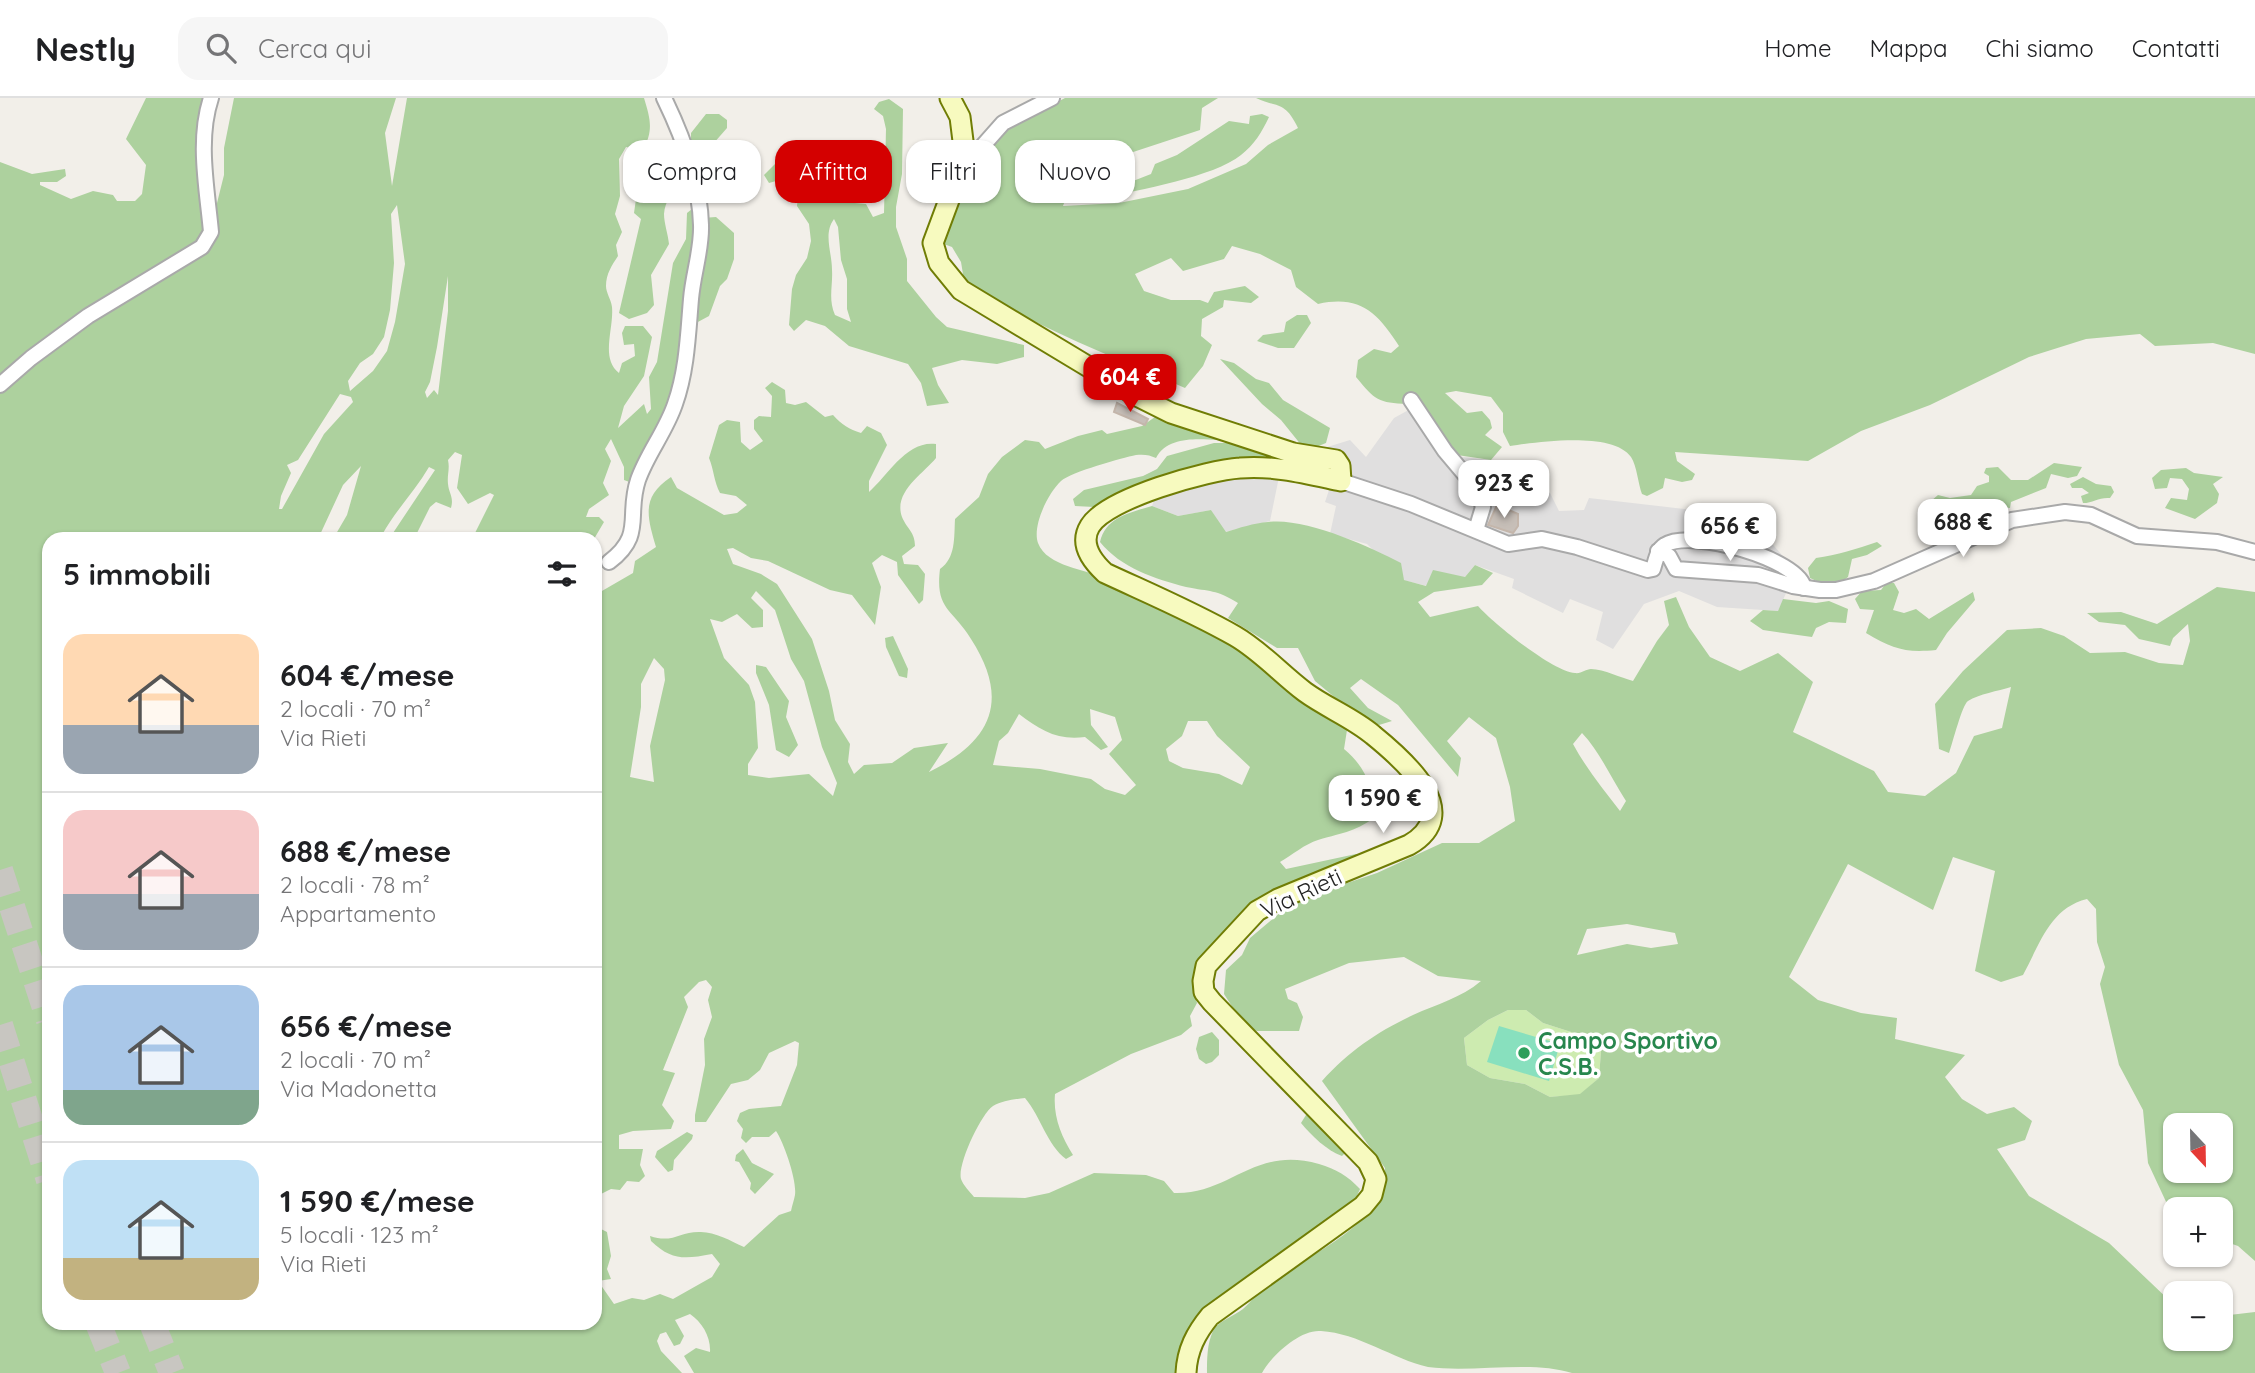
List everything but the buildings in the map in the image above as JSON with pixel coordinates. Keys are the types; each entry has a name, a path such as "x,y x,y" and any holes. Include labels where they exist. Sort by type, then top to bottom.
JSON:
{"street":[{"path":"0,385 30,358 88,316 190,255 208,241 211,232 203,139 211,98"},
{"path":"609,562 629,543 638,480 664,432 676,401 686,361 692,288 702,226 688,160 674,116 664,98"},
{"path":"950,98 960,117 964,140"},
{"path":"988,140 1003,123 1052,98"},
{"path":"948,203 933,243 939,263 961,290 1171,414 1293,453 1336,460 1340,466 1341,481 1411,504 1508,544 1542,539 1577,547 1648,570 1653,569 1658,551 1674,541 1691,539 1727,543 1766,557 1799,578 1804,587"},
{"path":"1411,400 1445,451 1477,489 1483,507 1476,530"},
{"name":"Via Rieti","path":"1186,1373 1186,1359 1193,1340 1210,1315 1363,1206 1372,1195 1376,1179 1368,1162 1204,992 1206,966 1257,911 1278,899 1409,845 1425,836 1431,827 1434,813 1424,787 1372,734 1305,692 1280,669 1236,636 1105,573 1088,553 1087,534 1090,526 1100,516 1123,504 1160,488 1210,472 1269,468 1341,481"},
{"path":"1658,551 1669,556 1676,569 1758,575 1804,587 1836,590 1874,580 2012,520 2065,512 2091,515 2137,536 2217,542 2255,552"}],"shaded area":[{"path":"1414,407 1442,455 1491,460 1550,493 1559,511 1584,510 1589,498 1719,513 1760,530 1796,571 1778,611 1717,607 1679,591 1644,604 1613,649 1596,640 1603,612 1570,599 1563,613 1512,588 1514,579 1475,565 1465,577 1427,586 1403,580 1367,544 1330,534 1336,506 1325,502 1330,487 1279,477 1270,521 1225,532 1211,510 1178,516 1152,506 1160,482 1324,448 1350,440 1366,457 1394,418"}],"green space":[{"path":"146,98 205,98 198,137 215,211 224,175 224,148 234,98 396,98 385,133 392,186 407,98 644,98 649,118 649,136 647,140 623,140 623,152 619,159 620,196 615,214 622,232 616,245 618,256 606,282 612,307 609,351 613,367 619,373 622,363 635,356 634,344 624,345 622,333 625,326 643,326 652,337 644,376 624,406 618,428 644,404 647,414 651,409 649,377 657,362 673,263 686,239 687,213 692,209 702,218 716,217 734,233 734,259 709,316 696,323 679,392 677,417 632,483 624,480 624,467 611,439 605,449 611,461 603,483 609,495 589,509 586,517 599,517 604,522 598,532 476,532 494,495 490,493 468,504 457,488 462,455 455,452 448,460 451,508 436,502 430,507 418,532 394,532 435,470 429,467 384,532 337,532 347,515 361,466 343,485 321,532 42,532 42,1330 602,1330 602,1287 614,1304 632,1298 644,1300 660,1294 673,1299 712,1277 720,1264 712,1254 694,1257 672,1255 659,1248 651,1241 650,1236 665,1239 706,1232 744,1247 779,1215 791,1211 795,1195 794,1180 776,1131 769,1137 752,1137 746,1143 741,1138 743,1129 737,1121 740,1113 749,1109 781,1106 797,1065 799,1043 795,1041 769,1053 760,1070 748,1080 731,1084 706,1122 695,1122 705,1065 704,1039 712,1017 708,1000 712,987 706,980 699,982 684,997 688,1007 663,1070 675,1073 662,1105 674,1121 671,1129 633,1131 619,1135 619,1149 643,1149 640,1165 645,1176 639,1182 627,1181 620,1190 611,1189 602,1194 602,591 633,573 635,561 656,547 650,526 649,508 655,492 671,477 677,488 724,515 737,513 747,505 736,496 720,493 709,458 719,425 727,420 740,422 741,442 750,450 763,441 754,429 754,420 759,416 771,417 772,396 765,388 772,382 785,390 786,403 795,405 806,402 825,417 833,415 853,430 861,433 867,426 881,433 887,445 869,481 869,492 907,453 916,447 936,444 936,458 905,492 900,508 902,517 914,537 915,546 902,556 904,564 918,565 925,574 923,600 919,604 898,575 897,562 882,555 872,563 881,587 875,625 852,595 830,590 733,548 727,549 733,564 761,574 777,584 812,639 829,691 835,720 850,744 848,762 854,774 864,765 892,763 914,748 948,743 929,772 967,747 980,733 988,718 992,700 983,661 971,639 946,608 939,583 940,569 952,553 955,519 979,497 988,474 1002,457 1025,440 1039,442 1045,449 1102,430 1107,434 1142,426 1155,417 1167,415 1221,435 1218,440 1192,439 1175,442 1161,451 1156,458 1136,455 1067,477 1056,486 1042,510 1037,528 1038,543 1043,551 1058,562 1106,579 1216,636 1340,715 1347,730 1344,749 1363,771 1379,814 1357,828 1308,844 1280,862 1286,869 1356,854 1365,856 1257,898 1197,974 1194,993 1197,1003 1190,1016 1192,1026 1181,1035 1131,1054 1055,1094 1059,1126 1073,1155 1066,1159 1059,1153 1025,1098 1009,1100 993,1106 982,1119 966,1152 961,1179 974,1197 1025,1198 1049,1193 1094,1173 1146,1175 1164,1181 1174,1193 1194,1192 1259,1165 1296,1160 1325,1166 1346,1177 1360,1189 1355,1200 1179,1353 1177,1373 694,1373 684,1356 696,1348 710,1352 710,1346 705,1330 690,1314 675,1320 684,1336 680,1344 674,1346 666,1332 660,1334 657,1341 661,1351 682,1373 0,1373 0,162 32,174 65,169 66,176 57,182 40,182 40,185 71,199 93,191 113,195 117,201 135,201 142,194 146,165 126,139","holes":["397,205 405,264 387,351 373,371 350,391 348,381 360,363 373,354 384,337 390,310 394,263 391,214","448,276 448,311 438,395 434,390 427,398 425,392 430,382 437,347","340,394 351,397 353,402 324,434 282,509 279,509 281,496 291,473 287,465 298,460","756,591 775,610 791,659 804,681 822,747 837,783 833,796 809,774 769,778 748,775 748,764 758,748 755,702 749,685 724,658 710,619 722,622 737,614 752,628 763,627 763,610 751,598","654,658 664,669 665,680 650,746 654,782 630,777 641,707 641,684","1090,709 1115,717 1122,740 1109,754 1136,785 1125,795 1105,789 1091,779 1040,769 993,765 999,741 1008,733 1019,714 1034,725 1058,736 1085,737 1101,750 1108,747 1091,725","1188,721 1207,721 1217,736 1250,767 1242,785 1219,774 1183,768 1169,761 1166,749 1182,736"]},
{"path":"1065,98 1218,98 1202,108 1200,130 1135,151 1135,140 1015,140 1015,203 1064,203 1063,206 1135,203 1135,200 1188,189 1246,164 1268,145 1298,128 1285,109 1256,98 2255,98 2255,354 2213,343 2155,346 2140,334 2086,339 2029,357 1930,405 1861,431 1808,461 1675,452 1677,461 1695,474 1692,480 1682,482 1665,478 1663,488 1647,496 1642,494 1631,457 1622,449 1592,441 1574,440 1510,446 1503,432 1503,413 1491,397 1456,391 1445,393 1467,413 1482,411 1490,420 1492,428 1485,435 1502,447 1491,460 1457,455 1408,404 1378,399 1356,377 1358,360 1374,349 1391,353 1399,346 1375,315 1356,304 1318,304 1296,287 1291,270 1260,254 1232,246 1224,259 1183,271 1171,258 1135,274 1144,291 1171,300 1200,300 1208,303 1214,292 1245,286 1259,297 1251,303 1224,300 1223,307 1202,319 1201,336 1212,345 1203,366 1185,388 1044,326 990,297 964,280 961,262 952,247 941,243 953,203 1001,203 1001,140 994,140"},
{"path":"889,99 903,109 902,174 896,207 896,227 907,259 907,281 947,327 1024,345 1024,357 997,364 962,360 932,368 949,403 927,406 921,383 908,364 849,346 825,326 806,320 794,331 789,325 792,289 796,275 807,258 811,241 809,224 797,203 866,204 873,217 884,213 884,203 892,203 892,140 886,140 883,116 874,109 879,102","holes":["834,219 838,227 841,260 847,279 847,309 851,322 835,315 832,303 829,231"]},
{"path":"706,114 719,114 727,120 727,128 716,140 691,140 691,133"},
{"path":"1262,114 1269,117 1246,151 1229,163 1175,182 1135,191 1135,180 1151,174 1155,164 1177,155 1229,121 1249,124 1250,116"},
{"path":"775,164 775,181 769,183 764,175"},
{"path":"635,203 667,203 664,217 669,244 651,275 654,305 647,313 629,319 619,313 641,219 634,213"},
{"path":"1297,315 1307,315 1311,323 1294,348 1278,348 1257,341 1263,335 1284,332 1286,322"},
{"path":"1220,359 1234,363 1256,379 1269,383 1283,400 1330,428 1326,443 1306,451 1281,420 1262,404"},
{"path":"1214,443 1235,443 1297,462 1113,498 1094,507 1075,506 1073,499 1084,490 1143,476 1157,469 1167,456"},
{"path":"2054,463 2082,467 2077,476 2068,478 2051,474 2046,488 2011,502 2010,508 1994,505 1968,511 1955,507 1935,510 1931,501 1938,495 1950,498 1971,495 1977,486 1989,482 1989,476 1984,473 1986,468 1998,467 2011,480 2028,480"},
{"path":"2186,468 2194,473 2223,477 2213,484 2219,494 2217,503 2195,519 2165,508 2171,498 2187,500 2189,489 2182,479 2170,478 2167,488 2155,489 2152,478 2161,470"},
{"path":"2083,477 2096,484 2111,486 2114,492 2110,498 2083,503 2081,496 2089,493 2082,488 2072,488 2070,484"},
{"path":"1152,506 1178,516 1211,510 1226,532 1268,522 1317,528 1354,541 1401,563 1404,580 1426,586 1433,570 1465,577 1475,565 1493,573 1482,585 1434,592 1418,602 1430,617 1478,606 1496,624 1539,656 1565,671 1575,673 1596,669 1633,681 1669,625 1664,601 1676,597 1689,627 1710,657 1740,671 1778,653 1813,682 1793,732 1874,771 1888,792 1925,796 1956,773 1974,736 2002,728 2011,687 1968,701 1960,716 1949,753 1939,749 1935,704 1963,671 2007,630 2041,628 2064,636 2090,653 2125,652 2159,663 2183,665 2190,641 2188,624 2173,638 2170,646 2139,639 2125,625 2099,622 2087,613 2121,612 2157,624 2217,587 2255,592 2255,1261 2233,1244 2233,1197 2164,1197 2148,1163 2143,1110 2119,1065 2100,984 2105,967 2097,942 2096,909 2087,899 2064,910 2055,919 2023,975 2001,982 1975,971 1995,871 1953,857 1933,910 1848,864 1789,977 1818,1000 1861,1013 1897,1018 1895,1039 1965,1055 1945,1077 1962,1099 1987,1114 2014,1107 2032,1121 2025,1140 1997,1149 2029,1196 2109,1243 2163,1294 2163,1351 2233,1351 2233,1315 2255,1312 2255,1373 1572,1373 1538,1367 1464,1369 1428,1367 1348,1336 1321,1331 1304,1334 1295,1339 1272,1359 1262,1373 1207,1373 1208,1346 1215,1327 1243,1309 1265,1286 1340,1238 1372,1207 1382,1189 1385,1168 1322,1081 1353,1051 1387,1028 1457,996 1481,981 1438,976 1404,957 1349,963 1285,989 1288,999 1297,1003 1303,1017 1299,1031 1257,1031 1244,1025 1224,994 1226,970 1242,955 1250,938 1294,901 1377,873 1442,843 1479,843 1515,821 1510,787 1496,738 1469,717 1447,741 1461,758 1458,777 1398,705 1361,679 1350,688 1368,708 1392,721 1379,725 1344,705 1315,681 1298,648 1277,648 1228,618 1238,603 1230,598 1151,576 1118,559 1100,542 1107,527 1127,514","holes":["1582,733 1626,801 1620,811 1573,744","1627,924 1675,933 1678,944 1651,948 1627,944 1577,955 1587,929","1508,1010 1526,1010 1543,1023 1593,1039 1601,1051 1599,1078 1580,1094 1550,1097 1525,1084 1490,1078 1467,1065 1464,1038 1488,1020"]},
{"path":"1877,542 1882,546 1867,555 1852,559 1848,577 1839,583 1829,584 1810,578 1808,568 1816,558"},
{"path":"1887,582 1894,583 1899,592 1893,610 1904,613 1916,609 1929,619 1973,592 1975,600 1936,650 1899,649 1866,633 1874,610 1860,609 1855,599 1862,591 1881,590"},
{"path":"1783,599 1816,603 1829,601 1848,609 1846,623 1829,622 1816,628 1812,637 1763,630 1750,621 1763,610 1778,611"},
{"path":"893,636 908,669 907,678 899,676 886,647 885,638"},
{"path":"756,665 766,667 789,701 786,717 798,745 789,757 776,750 769,705 756,673"},
{"path":"1508,1010 1526,1010 1543,1023 1593,1039 1601,1051 1599,1078 1580,1095 1550,1097 1525,1084 1490,1078 1467,1065 1464,1038 1488,1020"},
{"name":"Campo Sportivo C.S.B.","path":"1499,1026 1560,1044 1549,1081 1487,1062"},
{"path":"1212,1032 1219,1040 1219,1055 1206,1064 1199,1059 1196,1049 1199,1037"},
{"path":"1306,1115 1316,1115 1346,1152 1342,1156 1325,1146 1305,1128 1301,1123"},
{"path":"687,1132 693,1135 692,1139 674,1160 673,1170 668,1172 655,1157 657,1151"},
{"path":"743,1149 752,1163 774,1174 755,1194 750,1189 751,1183 739,1162 735,1161 736,1155"},
{"path":"602,1230 607,1232 611,1256 607,1269 611,1279 602,1280"}],"tunnel":[{"path":"0,870 42,999"},
{"path":"0,1025 42,1158"},
{"path":"101,1330 118,1373"},
{"path":"155,1330 172,1373"}],"place":[{"name":"Campo Sportivo C.S.B.","path":"1524,1053"}]}
